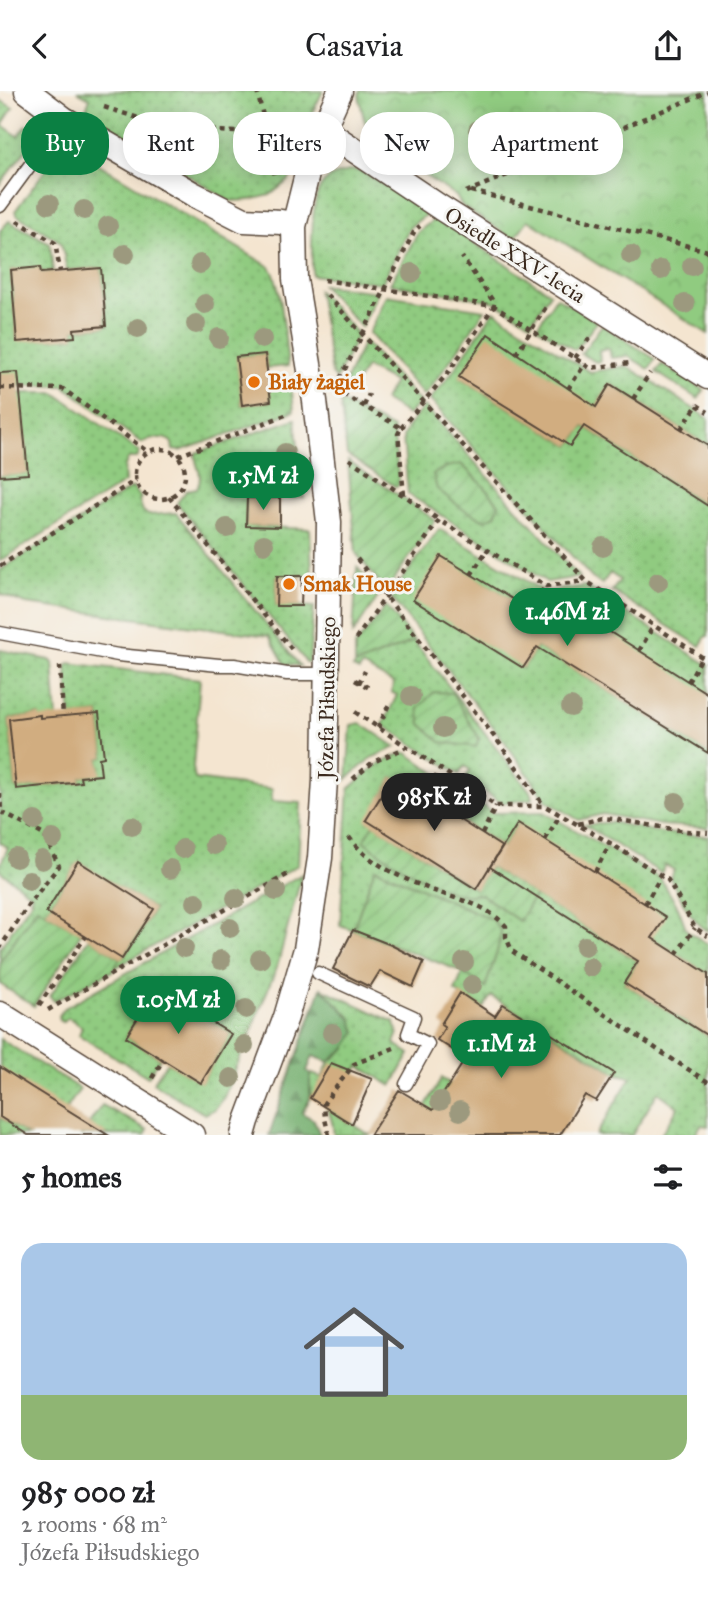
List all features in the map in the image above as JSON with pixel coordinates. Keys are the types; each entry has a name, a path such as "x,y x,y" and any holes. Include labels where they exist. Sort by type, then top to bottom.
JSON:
{"street":[{"path":"27,91 56,112"},
{"name":"Józefa Piłsudskiego","path":"330,112 340,91"},
{"name":"Osiedle XXV-lecia","path":"346,144 448,213 708,377"},
{"path":"109,145 193,194 244,220 288,224"},
{"name":"Józefa Piłsudskiego","path":"243,1135 286,1017 306,949 320,858 325,780 330,521 288,224 306,175"},
{"path":"0,1014 192,1135"}],"lane":[{"path":"4,210 27,175"},
{"path":"0,633 118,655 234,665 287,674 328,675"},
{"path":"318,973 414,1017 408,1034 428,1044 406,1084"}],"path":[{"path":"257,91 262,112"},
{"path":"463,194 708,92"},
{"path":"100,106 169,128 233,132"},
{"path":"277,175 288,224"},
{"path":"470,191 708,251"},
{"path":"4,210 55,243 60,271"},
{"path":"401,428 335,389 415,230 424,223"},
{"path":"404,495 398,434 447,374 494,306 457,250"},
{"path":"314,282 321,279 494,306 590,368 629,362 658,381"},
{"path":"320,288 586,581 708,661"},
{"path":"516,353 548,305"},
{"path":"575,358 589,338"},
{"path":"568,389 585,364"},
{"path":"633,398 648,375"},
{"path":"0,388 63,390 148,452"},
{"path":"364,406 369,394"},
{"path":"687,399 708,412"},
{"path":"681,429 697,405"},
{"path":"178,456 294,411"},
{"path":"156,449 172,451 183,463 185,479 182,487 169,497 161,499 145,494 139,488 136,467 138,461 148,452 156,449"},
{"path":"346,457 439,520 546,586 586,581"},
{"path":"0,566 136,480"},
{"path":"169,497 328,675 371,689"},
{"path":"350,648 439,520"},
{"path":"471,575 486,550"},
{"path":"352,554 545,806 668,880 695,927 708,936"},
{"path":"528,609 546,586"},
{"path":"588,618 605,593"},
{"path":"639,651 654,625"},
{"path":"688,682 702,657"},
{"path":"60,658 63,717"},
{"path":"359,683 365,671"},
{"path":"378,729 390,702"},
{"path":"346,705 406,748 496,806 545,806"},
{"path":"349,783 373,762 406,748"},
{"path":"424,797 440,770"},
{"path":"0,793 1,812 44,835 59,866 28,905 0,948"},
{"path":"482,834 496,806"},
{"path":"545,840 560,815"},
{"path":"576,824 603,818 708,833"},
{"path":"346,833 376,864 494,914 506,926 506,937 512,951 708,1081"},
{"path":"594,872 610,843"},
{"path":"86,936 37,1014 294,870"},
{"path":"645,904 661,876"},
{"path":"676,954 695,927"},
{"path":"328,1135 324,1103 354,1064 404,1044 408,1034"},
{"path":"148,1084 163,1060"}],"green space":[{"path":"77,91 323,91 312,112 233,112 233,175 292,175 270,195 230,201 188,175 219,175 219,112 123,112 123,135 109,127 109,112 85,112 90,98"},
{"path":"360,91 708,91 708,334 528,220 514,239 462,206 456,196 424,175 454,175 454,112 362,112"},
{"path":"0,100 13,108 2,125 18,136 21,132 21,156 0,184"},
{"path":"109,170 270,267 280,299 288,366 267,368 265,354 237,357 242,405 270,401 268,385 291,382 294,411 180,451 173,450 172,443 162,438 142,443 64,386 0,385 0,231 9,221 50,243 53,271 41,272 40,268 11,270 17,341 74,337 74,329 106,326 101,268 67,270 61,242 17,215 15,211 42,175 109,175"},
{"path":"352,170 360,171 360,175 369,175 428,213 410,227 382,283 312,275 312,228 318,192 328,179 336,175 346,175 346,172"},
{"path":"436,218 550,293 531,323 493,301 390,284 418,232"},
{"path":"322,285 378,292 361,327"},
{"path":"318,291 358,334 336,379 332,374"},
{"path":"386,295 485,310 424,396 369,333"},
{"path":"556,297 597,322 575,350 537,327"},
{"path":"494,311 590,372 627,366 708,418 708,446 610,384 596,407 459,377 570,446 584,426 708,506 708,636 700,646 612,591 620,580 610,573 602,584 592,578 430,400"},
{"path":"602,325 655,359 649,369 628,356 611,358 609,348 599,350 600,361 596,362 581,354"},
{"path":"364,341 420,402 408,415 384,400 394,382 366,367 353,388 344,384"},
{"path":"662,364 704,390 698,399 656,372"},
{"path":"0,393 55,393 140,452 137,458 129,458 127,461 124,470 125,482 0,561 0,476 28,473 23,416"},
{"path":"340,401 393,429 399,485 396,487 347,455"},
{"path":"424,406 579,577 547,582 408,494 403,437"},
{"path":"295,419 304,498 247,498 246,526 310,529 312,575 277,576 276,605 314,607 309,663 177,503 187,490 197,488 200,474 196,453"},
{"path":"348,461 435,520 386,591 356,553"},
{"path":"461,464 499,504 495,515 485,520 464,510 437,489 433,474 446,467"},
{"path":"133,488 141,498 139,500 143,511 148,515 176,513 300,666 285,664 269,636 26,604 0,594 0,570"},
{"path":"439,529 545,592 585,586 708,665 708,694 550,622 471,575 523,668 537,647 708,753 708,828 661,825 603,814 579,820 547,801 505,742 390,596"},
{"path":"357,567 380,594 353,634"},
{"path":"386,606 414,641 355,665 355,646"},
{"path":"414,641 532,794 533,799 502,803 465,779 470,770 465,766 459,774 383,725 397,695 391,692 394,684 362,666 359,671 353,668"},
{"path":"0,650 50,660 53,663 57,718 40,720 39,715 9,719 16,789 80,782 80,777 100,774 99,758 104,757 99,713 71,716 66,667 69,663 200,679 193,767 195,779 272,789 272,801 301,803 298,865 113,969 154,909 78,862 46,912 37,907 0,962 0,948 32,900 32,895 0,871 8,848 0,843"},
{"path":"434,692 452,693 479,738 476,747 441,742 421,724 418,708"},
{"path":"360,723 396,747 371,758 347,779 351,725"},
{"path":"407,753 493,813 543,812 660,878 678,907 687,931 708,944 708,974 652,938 518,823 503,847 393,778 364,841 427,881 465,895 481,894 518,920 535,895 638,961 624,983 708,1036 708,1126 701,1125 695,1135 661,1135 678,1107 658,1092 632,1135 596,1135 631,1077 618,1074 491,996 483,1008 455,991 463,972 485,987 501,933 493,920 375,868 353,930 340,925 349,789 376,766"},
{"path":"611,822 663,833 708,836 708,931 696,921 682,900 670,878 674,870 665,865 661,873 585,825"},
{"path":"374,824 475,889 490,867 535,895 519,921 481,894 465,895 427,881 364,841"},
{"path":"375,868 493,920 501,932 485,988 463,972 353,930"},
{"path":"302,874 277,967 224,1097 215,1109 205,1114 153,1083 167,1062 201,1082 231,1034 156,988 126,1037 160,1058 148,1077 79,1035 82,1027 68,1017 63,1022 60,1021 59,1016 63,1009"},
{"path":"37,907 81,933 34,1006 0,984 0,962"},
{"path":"89,938 120,958 112,971 54,1001 50,996"},
{"path":"321,988 394,1022 398,1033 394,1043 410,1054 392,1086 359,1066 332,1111 370,1135 334,1135 326,1107 309,1092 310,1073 322,1078 329,1062 346,1048 351,1018"},
{"path":"321,988 351,1018 356,1032 346,1048 329,1062 313,1056 307,1071 310,1073 310,1099 302,1113 314,1120 320,1135 269,1135"},
{"path":"0,1039 80,1089 51,1131 0,1067"},
{"path":"442,1078 450,1083 445,1092 480,1135 425,1107"},
{"path":"102,1105 148,1130 145,1135 81,1135"},
{"path":"0,1117 28,1135 0,1135"}],"building":[{"path":"40,267 41,273 101,268 106,326 74,329 75,337 17,342 11,270"},
{"path":"488,334 596,407 610,384 708,446 708,506 584,426 570,446 459,377"},
{"name":"Biały żagiel","path":"265,354 271,401 242,405 236,357"},
{"path":"18,372 28,474 0,476 0,373"},
{"path":"247,498 280,498 280,527 246,526"},
{"path":"441,556 550,622 564,603 708,694 708,753 537,647 523,668 413,600"},
{"name":"Smak House","path":"277,576 302,576 301,606 276,606"},
{"path":"99,713 104,757 99,758 101,775 80,777 81,782 16,789 9,719"},
{"path":"393,777 502,847 476,889 366,820"},
{"path":"518,823 666,917 652,938 708,974 708,1036 624,983 638,961 490,867"},
{"path":"78,861 154,909 122,959 46,912"},
{"path":"353,930 424,962 413,987 380,971 370,987 333,969"},
{"path":"156,988 231,1034 201,1083 126,1037"},
{"path":"460,993 495,1016 503,1004 614,1073 596,1101 585,1095 560,1135 370,1135 399,1090 433,1110 466,1058 437,1040 445,1027 441,1024"},
{"path":"331,1063 372,1079 352,1124 310,1098"},
{"path":"0,1067 108,1135 28,1135 0,1117"}],"place":[{"name":"Biały żagiel","path":"254,382"},
{"name":"Smak House","path":"289,584"}]}
